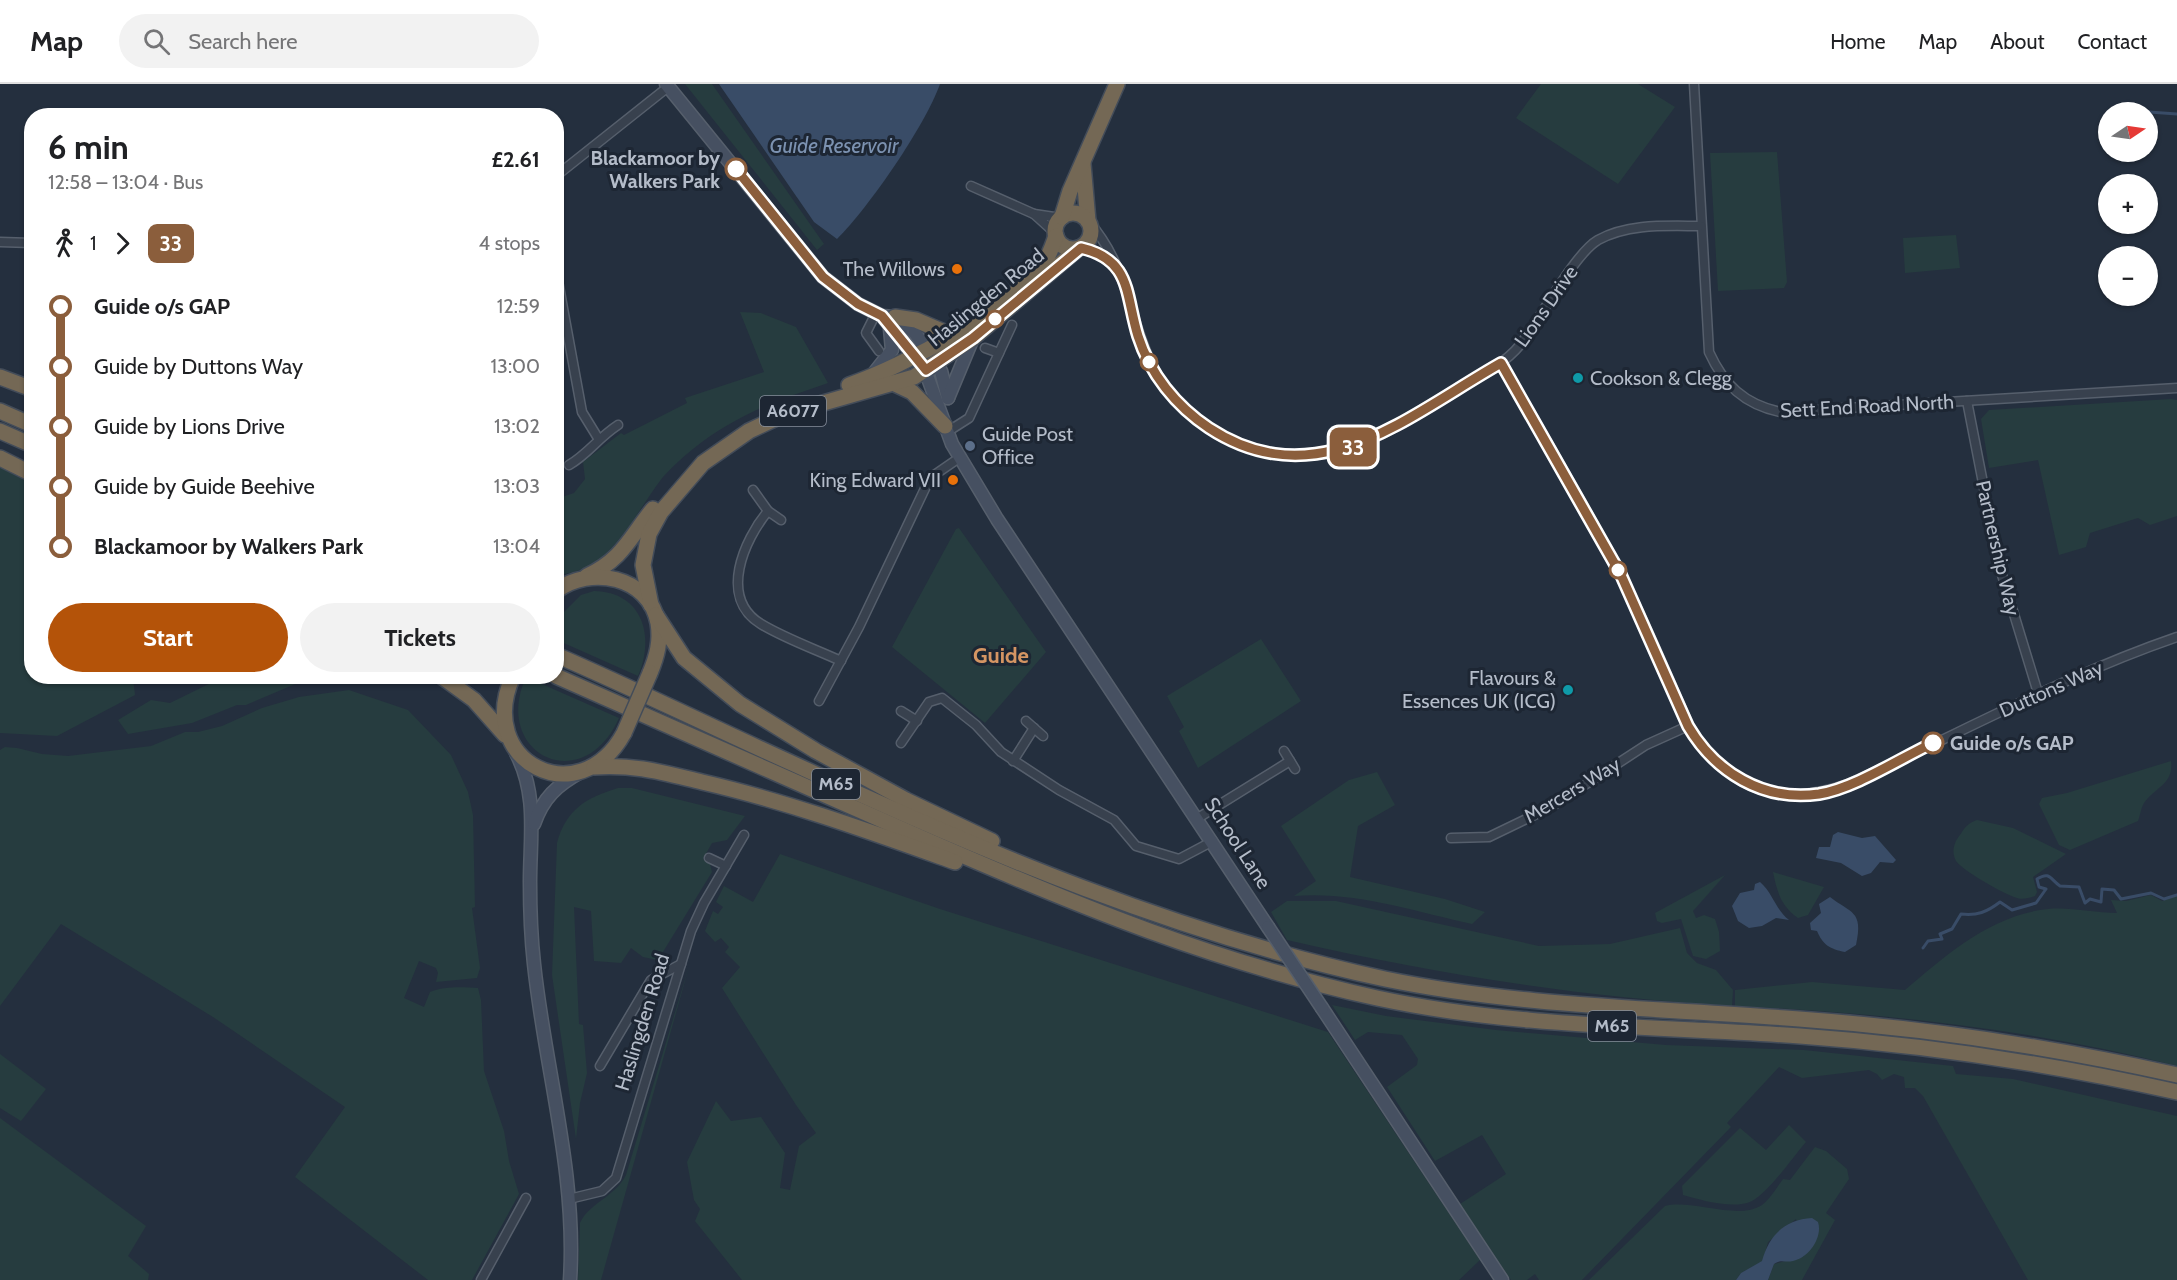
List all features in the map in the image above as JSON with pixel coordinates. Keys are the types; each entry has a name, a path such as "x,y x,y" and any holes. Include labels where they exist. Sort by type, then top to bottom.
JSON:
{"highway":[{"name":"A6077","path":"1056,235 1083,162 1117,84"},
{"name":"A6077","path":"1080,248 1091,236 1083,162"},
{"path":"1062,217 1077,213 1089,222"},
{"path":"1056,235 1065,247 1080,248"},
{"name":"Haslingden Road","path":"653,610 643,565 649,534 661,512 703,463 748,431 785,414 893,383 927,360 951,335 1005,300 1034,275 1047,260 1056,235"},
{"name":"Haslingden Road","path":"581,578 607,566 622,553 674,482 722,438 746,424 788,406 979,343 1080,248"},
{"path":"886,318 916,320 951,335"},
{"path":"0,377 24,386"},
{"path":"893,383 912,392 946,429"},
{"path":"0,411 24,422"},
{"path":"0,431 24,442"},
{"path":"0,458 24,470"},
{"path":"564,583 581,578 604,576 623,581 653,610 684,658 740,704 816,751 906,800 1121,901"},
{"name":"A6077","path":"564,587 581,578"},
{"name":"A6077","path":"588,770 609,755 624,733 650,673 658,651 653,610"},
{"name":"M65","path":"564,659 917,819 1121,901 1243,942 1389,980 1562,1003 1801,1019 1935,1031 2038,1046 2177,1075"},
{"name":"M65","path":"564,680 1059,897 1149,933 1248,965 1416,1005 1526,1019 1911,1046 2043,1064 2177,1092"},
{"path":"452,684 474,700 512,746 545,772 559,774 638,766 740,790 797,807 1059,897"},
{"path":"510,684 503,710 512,746"}],"main road":[{"path":"667,85 823,277 840,292 915,333 948,398"},
{"path":"868,379 892,350 886,318"},
{"path":"946,429 948,398 979,343"},
{"name":"School Lane","path":"927,360 946,429 959,458 1503,1280"},
{"path":"512,746 530,790 532,831 530,908 534,963 569,1199 570,1280"},
{"path":"532,831 541,808 552,791 588,770"}],"street":[{"name":"Sett End Road North","path":"1694,84 1709,352 1717,370 1742,398 1760,408 1780,412 2177,388"},
{"path":"564,169 667,85"},
{"path":"971,186 1034,214 1062,217"},
{"path":"1034,214 1056,235"},
{"name":"Lions Drive","path":"1089,222 1106,241 1118,266 1145,355 1164,386 1192,416 1217,432 1269,453 1297,456 1357,446 1388,431 1501,363 1519,346 1581,256 1597,240 1620,231 1648,226 1701,226"},
{"path":"0,242 24,243"},
{"path":"1080,248 1102,255 1118,266"},
{"path":"564,314 582,412 598,438"},
{"path":"866,333 886,318"},
{"path":"859,324 879,351"},
{"name":"Haslingden Road","path":"946,429 969,418 1012,325"},
{"name":"Haslingden Road","path":"979,343 999,353"},
{"name":"Duttons Way","path":"1501,363 1621,575 1688,726 1700,747 1727,772 1755,788 1786,794 1819,794 1877,771 2038,693 2129,653 2177,637"},
{"name":"Partnership Way","path":"1967,401 1999,565 2038,693"},
{"path":"569,465 583,457 598,438 618,426"},
{"path":"819,701 841,661 930,478 959,458"},
{"path":"753,490 768,511 781,520"},
{"path":"768,511 754,528 736,571 742,602 759,623 841,661"},
{"path":"901,743 932,701 938,698 945,699 1013,761 1114,820 1136,846 1179,859 1213,841"},
{"path":"901,711 917,721"},
{"path":"1026,721 1043,736"},
{"name":"Mercers Way","path":"1451,838 1489,837 1551,807 1646,745 1688,726"},
{"path":"1013,761 1034,728"},
{"path":"1284,751 1295,769"},
{"path":"1198,818 1290,760"},
{"name":"Haslingden Road","path":"569,1199 602,1191 616,1178 681,964 704,903 744,835"},
{"path":"709,858 726,866"},
{"path":"600,1066 651,980 681,964"},
{"path":"481,1280 526,1198"}],"green space":[{"path":"685,84 712,84 824,244 817,250"},
{"path":"1541,84 1638,84 1675,107 1618,184 1516,118"},
{"path":"1777,152 1787,282 1784,288 1718,291 1710,153"},
{"path":"1956,235 1960,268 1905,273 1903,238"},
{"path":"740,312 761,313 796,327 828,383 758,410 709,437 685,455 663,477 631,524 607,553 592,564 564,573 564,496 574,493 585,479 583,462 621,433 624,435 687,403 685,398 764,372"},
{"path":"2177,400 2177,516 2150,525 2138,518 2090,533 2086,547 2059,555 2038,460 1989,468 1981,419 1989,410"},
{"path":"0,467 24,480 24,684 134,684 135,695 57,736 0,733"},
{"path":"959,528 1046,652 985,723 892,647 956,529"},
{"path":"594,591 611,593 624,599 634,608 641,619 645,646 638,676 564,643 564,612 581,595"},
{"path":"1261,639 1301,701 1198,768 1179,731 1184,727 1167,696"},
{"path":"209,684 296,684 246,705 237,705 192,723 128,734 118,720 151,700 170,703"},
{"path":"524,684 542,684 619,718 603,743 584,757 565,761 546,757 531,745 521,727 518,704"},
{"path":"349,690 408,710 451,755 468,792 473,815 475,907 472,908 480,968 477,978 436,982 438,973 436,968 419,961 404,998 424,1007 430,992 466,987 478,988 481,1000 484,1071 504,1131 509,1161 519,1194 472,1280 428,1280 295,1177 345,1107 213,1017 61,924 0,1006 0,750 5,747 17,748 42,754 68,756 151,746 185,732 198,732 222,726 262,708 299,697"},
{"path":"2171,761 2170,775 2144,803 2138,821 2070,850 2059,845 2039,804 2042,798 2067,793"},
{"path":"1377,772 1395,805 1358,826 1350,877 1445,899 1485,912 1472,924 1361,899 1339,896 1294,896 1316,881 1281,826 1349,780"},
{"path":"618,788 632,788 745,816 727,840 712,843 703,859 710,864 712,872 658,960 643,957 631,948 621,963 594,961 591,911 574,907 579,1024 583,1025 587,1073 580,1103 576,1139 552,975 557,843 566,822 578,807 596,796"},
{"path":"1977,820 2013,828 2066,854 2033,877 2037,892 2035,896 2021,899 2011,896 1975,876 1956,861 1953,851 1956,841 1971,822"},
{"path":"780,854 940,909 1328,1032 1480,1260 1459,1280 742,1280 695,1221 700,1209 694,1200 687,1162 716,1101 731,1121 761,1117 785,1153 780,1188 790,1190 799,1146 816,1133 722,988 740,967 725,952 729,947 721,938 715,942 705,931 713,911 718,914 723,907 716,902 724,886 753,902"},
{"path":"1773,872 1824,887 1808,915 1798,918 1787,909 1778,892"},
{"path":"1725,875 1693,911 1696,918 1704,915 1715,919 1719,932 1720,951 1706,959 1693,956 1681,919 1662,923 1657,921 1655,913"},
{"path":"2151,895 2162,901 2177,896 2177,1066 2068,1042 1957,1025 1846,1013 1735,1006 1735,990 1812,982 1905,990 1970,939 2007,919 2048,909 2117,913 2111,900 2126,901"},
{"path":"1287,901 1336,901 1539,946 1610,944 1680,928 1687,953 1697,963 1716,970 1733,990 1732,1006 1620,997 1508,982 1398,963 1287,940 1271,912"},
{"path":"690,963 601,1280 578,1280 580,1223 589,1210 615,1189 626,1175"},
{"path":"1332,1005 1386,1016 1496,1030 1666,1045 1804,1050 1953,1066 1956,1074 2013,1079 2177,1116 2177,1280 2028,1280 1923,1096 1915,1088 1905,1088 1904,1077 1894,1074 1882,1080 1869,1070 1802,1078 1779,1067 1727,1123 1731,1127 1582,1280 1539,1280 1535,1274 1527,1280 1511,1280 1460,1204 1506,1174 1482,1135 1435,1161 1387,1087 1417,1065 1418,1059 1402,1035 1368,1032 1355,1040"},
{"path":"0,1054 46,1089 21,1121 0,1108"},
{"path":"0,1118 146,1226 128,1256 149,1274 148,1280 0,1280"},
{"path":"1789,1125 1806,1142 1773,1182 1752,1201 1736,1205 1683,1195 1682,1186 1740,1128 1766,1150"},
{"path":"1815,1147 1826,1151 1847,1169 1849,1179 1826,1213 1835,1220 1802,1280 1768,1280 1774,1264 1804,1256 1796,1219 1768,1242 1763,1261 1741,1273 1736,1280 1589,1280 1665,1206 1689,1205 1728,1211 1752,1209 1762,1205 1783,1179 1790,1180"}],"water":[{"name":"Guide Reservoir","path":"719,84 940,84 922,121 895,165 837,239 814,222"},
{"path":"1838,832 1862,838 1875,836 1896,860 1893,863 1880,862 1871,873 1862,876 1841,863 1816,858 1819,847 1830,847 1833,835"},
{"path":"1760,882 1789,920 1776,918 1762,926 1749,928 1738,921 1732,906 1740,893 1754,890 1755,884"},
{"path":"1830,897 1854,914 1857,919 1856,945 1845,952 1828,946 1817,931 1811,930 1810,923 1821,913 1819,904"},
{"path":"1812,1218 1818,1222 1817,1240 1804,1256 1793,1261 1774,1264 1768,1280 1736,1280 1741,1273 1762,1261 1769,1243 1780,1230 1794,1221"}],"waterway":[{"path":"2158,113 2177,114"},
{"path":"1923,948 1928,941 1942,939 1940,934 1952,929 1961,914 1982,912 2000,902 2012,910 2036,903 2046,889 2039,887 2037,879 2045,876 2050,877 2060,886 2079,887 2085,903 2090,899 2101,902 2102,889 2114,890 2121,899 2151,893 2164,899 2177,895"}],"bus line":[{"name":"33","path":"736,169 823,277 858,304 882,316 926,370 949,357 1002,313 1019,302 1081,248 1094,251 1118,266 1145,355 1156,375 1179,403 1192,416 1217,432 1244,446 1269,453 1297,456 1357,446 1388,431 1501,363 1621,575 1669,677 1688,726 1700,747 1727,772 1765,791 1786,794 1819,794 1848,784 1933,743"}],"place":[{"name":"Blackamoor by Walkers Park","path":"736,169"},
{"name":"The Willows","path":"957,269"},
{"name":"Cookson & Clegg","path":"1578,378"},
{"name":"Guide Post Office","path":"970,446"},
{"name":"King Edward VII","path":"953,480"},
{"name":"Flavours & Essences UK (ICG)","path":"1568,690"},
{"name":"Guide o/s GAP","path":"1933,743"}],"district":[{"name":"Guide","path":"1001,655"}]}
